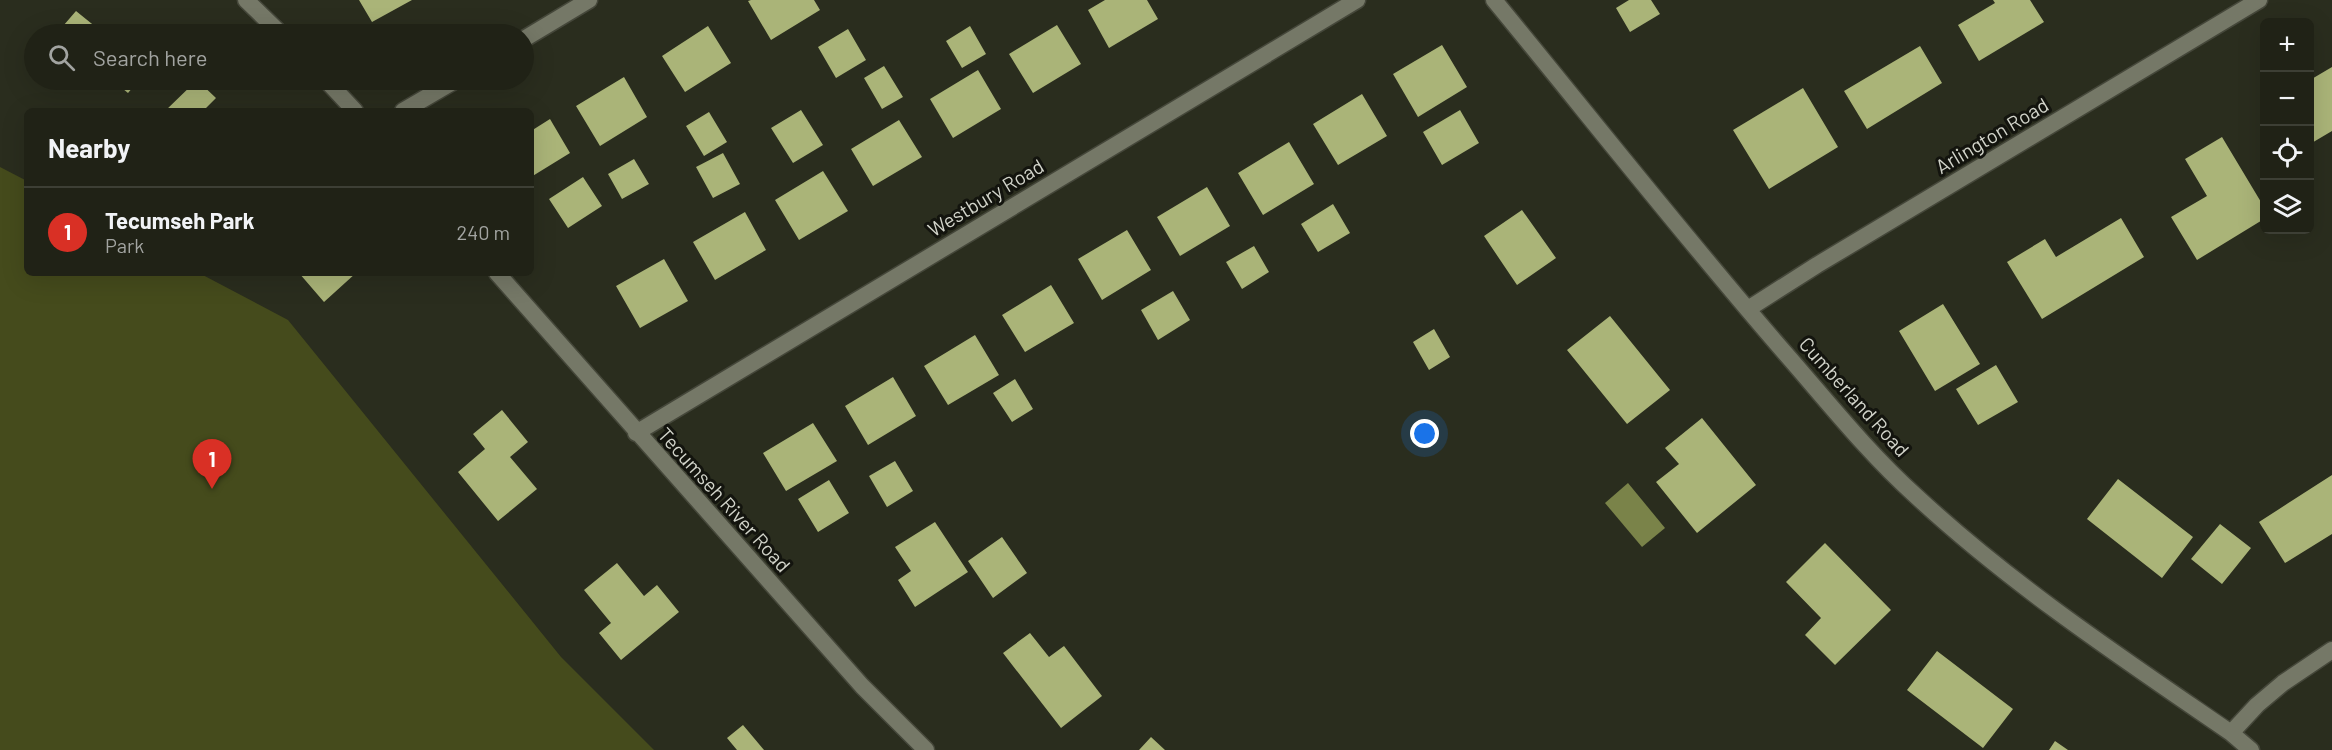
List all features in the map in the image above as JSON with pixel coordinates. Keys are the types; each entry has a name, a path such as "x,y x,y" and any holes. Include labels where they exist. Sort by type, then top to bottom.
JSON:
{"street":[{"path":"246,0 271,24"},
{"path":"534,33 589,0"},
{"name":"Westbury Road","path":"636,433 1357,0"},
{"name":"Cumberland Road","path":"1494,0 1748,309 1898,478 1978,552 2044,603 2251,750"},
{"name":"Arlington Road","path":"1748,309 1817,265 2259,0"},
{"path":"335,90 352,108"},
{"path":"408,108 439,90"},
{"name":"Tecumseh River Road","path":"500,276 862,686 926,750"},
{"path":"2230,733 2257,705 2283,683 2332,650"}],"shaded area":[{"path":"0,167 24,179 24,276 205,276 288,320 561,657 654,750 0,750"},
{"path":"1628,483 1665,528 1642,547 1605,503"}],"building":[{"path":"359,0 412,0 372,22"},
{"path":"814,0 820,10 771,40 748,1"},
{"path":"1105,0 1147,0 1158,19 1109,48 1088,10"},
{"path":"1629,0 1651,0 1660,14 1630,32 1616,8"},
{"path":"1993,0 2030,0 2044,22 1979,61 1958,25 1995,3"},
{"path":"76,11 92,24 65,24"},
{"path":"1057,25 1081,64 1033,93 1009,54"},
{"path":"708,26 731,63 685,92 662,56"},
{"path":"970,26 986,54 962,68 946,41"},
{"path":"848,29 866,60 836,78 818,47"},
{"path":"1442,45 1467,87 1418,117 1393,74"},
{"path":"1920,46 1942,83 1867,129 1844,91"},
{"path":"884,66 903,97 882,109 864,78"},
{"path":"2332,67 2332,131 2314,142 2314,126 2314,78"},
{"path":"978,70 1001,109 953,138 930,99"},
{"path":"624,77 647,117 600,146 576,106"},
{"path":"1803,88 1838,147 1769,189 1733,130"},
{"path":"187,90 208,90 216,98 206,108 168,108"},
{"path":"1362,94 1387,136 1338,165 1313,124"},
{"path":"801,110 823,145 793,163 771,128"},
{"path":"1460,110 1479,143 1442,165 1423,132"},
{"path":"709,112 727,142 704,156 686,126"},
{"path":"550,119 570,153 534,175 534,129"},
{"path":"899,120 922,157 873,186 851,149"},
{"path":"2222,137 2260,200 2260,221 2197,260 2171,217 2207,196 2185,159"},
{"path":"1289,142 1314,184 1263,215 1238,173"},
{"path":"723,153 740,184 713,198 696,167"},
{"path":"634,159 649,184 622,199 608,174"},
{"path":"823,171 848,211 799,240 775,200"},
{"path":"583,177 602,206 568,228 549,199"},
{"path":"1207,187 1230,226 1180,256 1157,217"},
{"path":"1333,204 1350,233 1318,252 1301,224"},
{"path":"1522,210 1556,258 1517,285 1484,236"},
{"path":"745,212 766,250 715,280 693,242"},
{"path":"2121,218 2144,257 2042,319 2007,262 2045,239 2056,257"},
{"path":"1127,230 1151,270 1102,300 1078,259"},
{"path":"1254,246 1269,272 1242,289 1226,262"},
{"path":"664,259 688,301 640,328 616,286"},
{"path":"302,276 353,276 324,302"},
{"path":"1051,285 1074,323 1025,352 1002,315"},
{"path":"1173,291 1190,320 1158,340 1141,310"},
{"path":"1943,304 1980,364 1935,391 1899,331"},
{"path":"1610,316 1670,390 1627,424 1567,350"},
{"path":"1434,329 1450,357 1429,370 1413,342"},
{"path":"975,335 999,375 948,405 924,366"},
{"path":"1996,365 2018,402 1978,425 1956,389"},
{"path":"893,377 916,416 868,445 845,406"},
{"path":"1015,379 1033,409 1012,422 993,393"},
{"path":"502,410 528,442 510,457 537,489 498,521 458,472 485,449 473,434"},
{"path":"1702,418 1756,485 1697,533 1656,482 1679,464 1665,448"},
{"path":"813,423 837,461 786,491 763,453"},
{"path":"895,461 913,491 887,507 869,476"},
{"path":"2332,475 2332,534 2285,563 2259,522"},
{"path":"2118,479 2193,537 2162,578 2087,519"},
{"path":"829,480 849,513 818,532 798,499"},
{"path":"935,522 968,572 915,607 898,580 911,571 895,547"},
{"path":"2220,524 2251,548 2222,584 2191,559"},
{"path":"1002,537 1027,573 993,598 968,561"},
{"path":"1825,543 1891,610 1835,665 1805,635 1821,618 1786,582"},
{"path":"617,563 644,596 657,585 679,612 621,660 599,633 611,623 584,590"},
{"path":"1030,633 1049,657 1064,646 1102,696 1061,728 1003,653"},
{"path":"1937,651 2013,709 1983,748 1907,690"},
{"path":"743,725 764,750 737,750 727,738"},
{"path":"1151,737 1165,750 1139,750"},
{"path":"2055,741 2068,750 2049,750"}],"place":[{"name":"Tecumseh Park","path":"212,489"}]}
